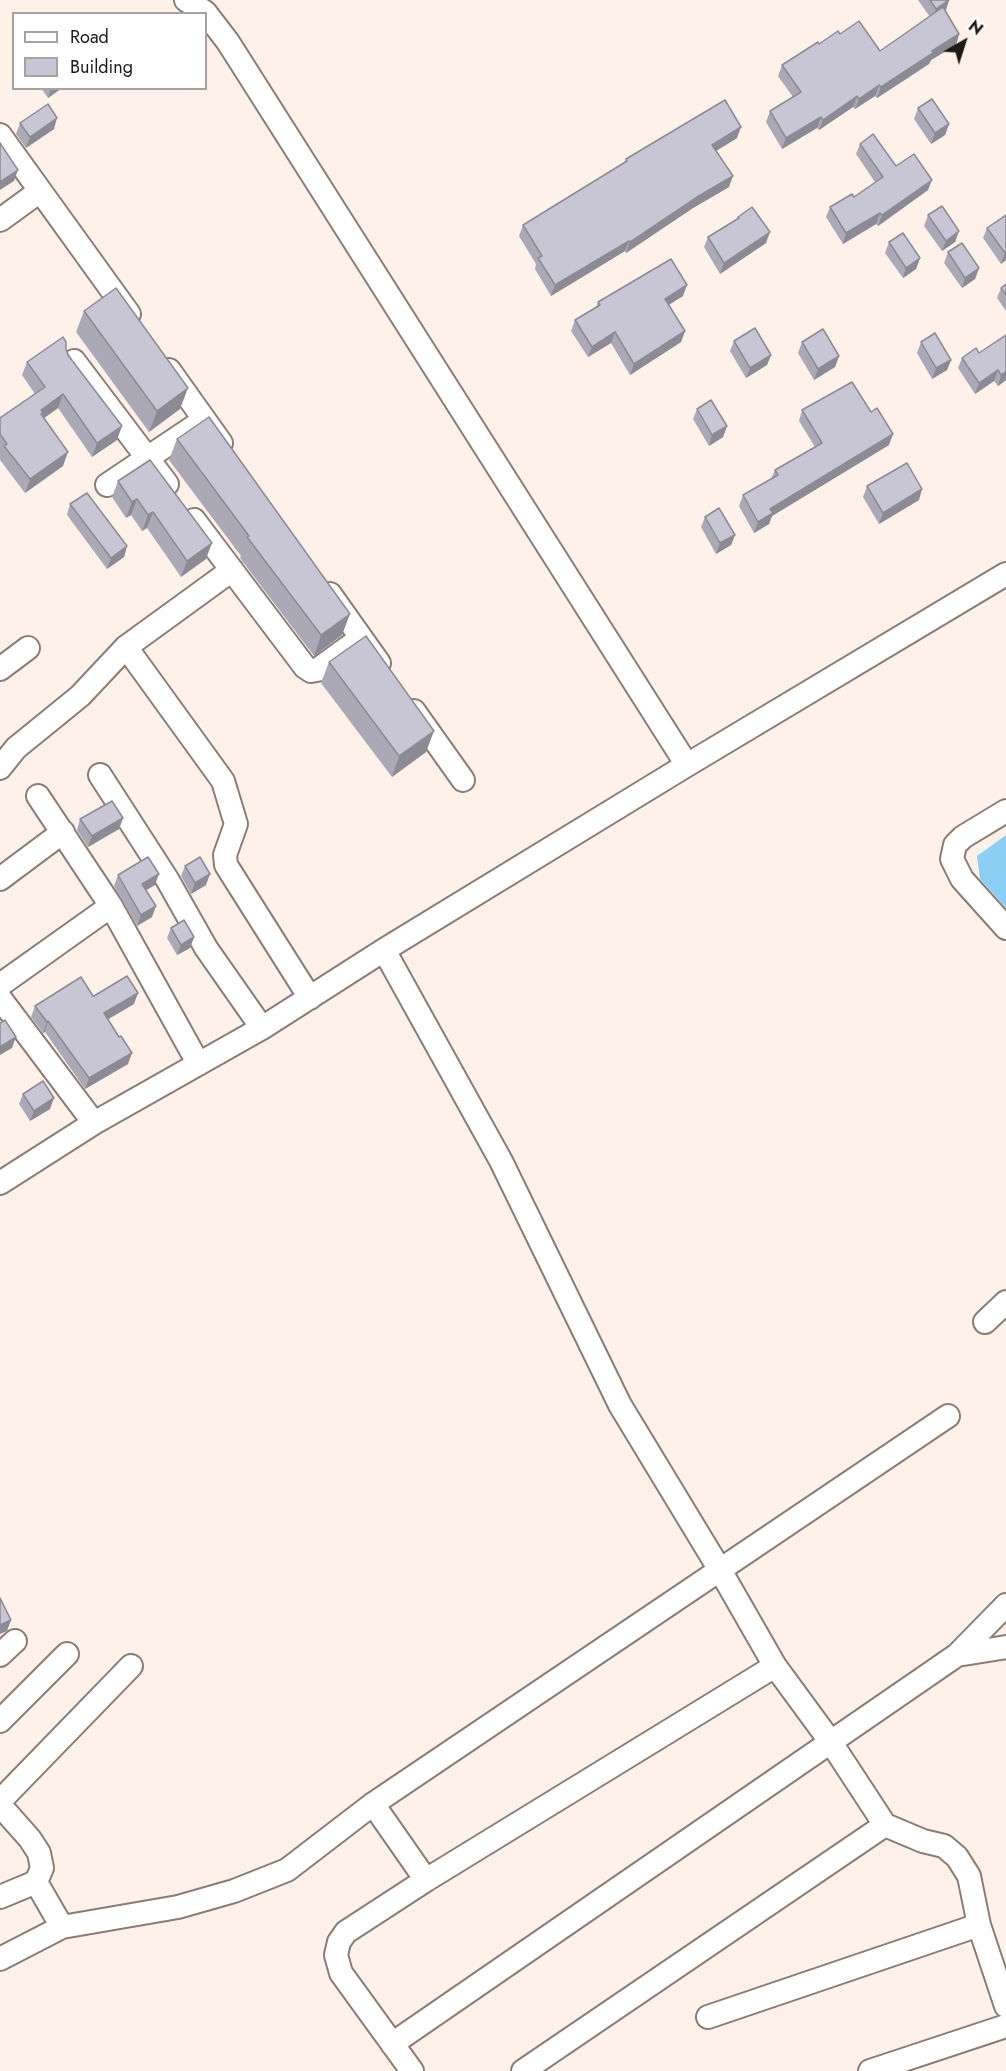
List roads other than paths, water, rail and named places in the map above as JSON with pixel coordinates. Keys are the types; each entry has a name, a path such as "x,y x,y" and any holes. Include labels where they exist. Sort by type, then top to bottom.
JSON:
{"street":[{"path":"186,0 205,12"},
{"path":"207,15 228,42 687,765"},
{"path":"0,135 143,334"},
{"path":"0,220 40,191"},
{"path":"156,353 231,458"},
{"path":"74,361 305,667 311,671 317,670 361,638"},
{"path":"107,484 204,420"},
{"path":"0,768 16,748 80,696 126,647 232,570"},
{"path":"0,1183 94,1123 262,1028 687,765 1006,574"},
{"path":"320,581 388,676"},
{"path":"126,647 223,781 236,824 225,855 226,865 310,998"},
{"path":"0,669 28,648"},
{"path":"402,695 463,780"},
{"path":"100,775 167,879 206,948 262,1028"},
{"path":"38,796 111,906 198,1063"},
{"path":"1006,811 963,837 955,845 952,859 962,879 1006,928"},
{"path":"0,879 63,832"},
{"path":"0,985 111,906"},
{"path":"384,951 501,1161 620,1405 775,1666 830,1741 885,1825 923,1841 944,1846 957,1857 969,1876 979,1925 1006,2006"},
{"path":"0,998 94,1123"},
{"path":"984,1322 1006,1302"},
{"path":"0,1959 62,1927 178,1907 234,1891 286,1870 373,1804 948,1416"},
{"path":"392,2044 957,1655 1006,1605"},
{"path":"957,1655 1006,1647"},
{"path":"0,1720 67,1654"},
{"path":"0,1897 36,1882 42,1868 39,1853 30,1839 0,1803 131,1666"},
{"path":"412,2071 341,1973 336,1955 339,1942 346,1932 426,1880 775,1666"},
{"path":"373,1804 426,1880"},
{"path":"523,2071 885,1825"},
{"path":"36,1882 62,1927"},
{"path":"708,2018 979,1925"},
{"path":"870,2071 1006,2026"}],"water":[{"path":"1006,835 1006,908 980,879 977,856"}]}
